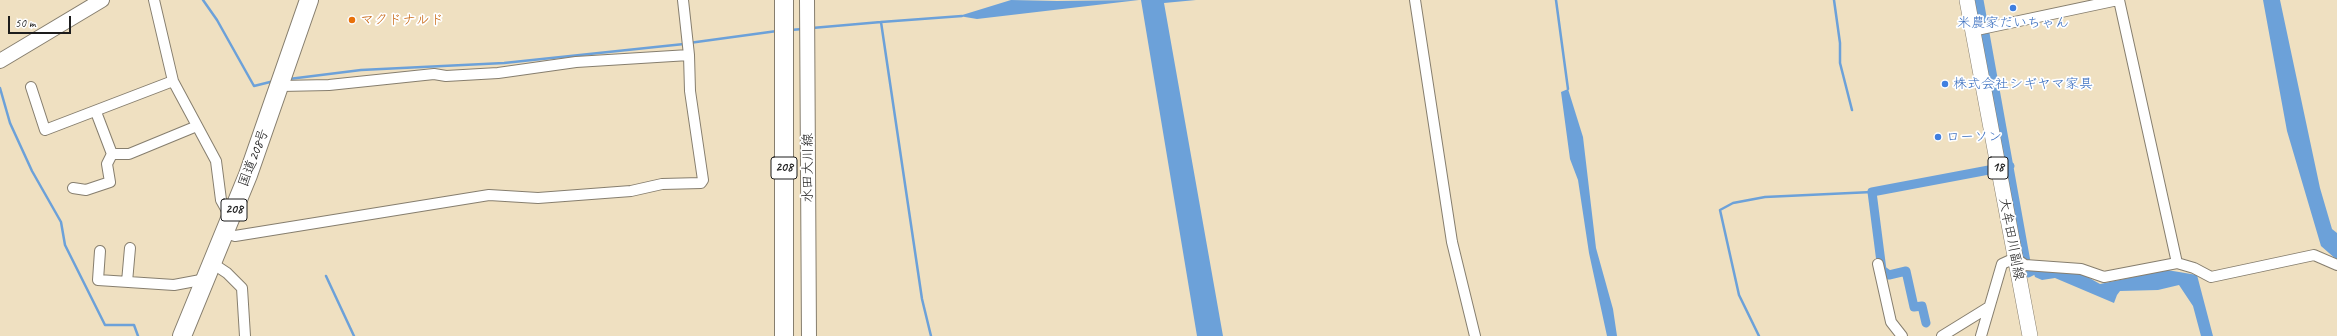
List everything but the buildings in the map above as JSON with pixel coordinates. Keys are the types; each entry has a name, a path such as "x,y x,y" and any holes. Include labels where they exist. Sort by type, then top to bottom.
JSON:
{"highway":[{"name":"国道208号","path":"182,336 228,226 282,80 309,0"},
{"name":"208","path":"782,3 784,336"},
{"name":"208","path":"782,3 789,336"}],"main road":[{"path":"0,61 102,0"},
{"name":"大牟田川副線","path":"1966,0 2020,262 2030,336"},
{"name":"水田大川線","path":"780,336 778,41 782,3"},
{"name":"水田大川線","path":"807,6 808,336"}],"street":[{"path":"154,0 173,81 216,161 221,200 228,226 234,236 489,195 538,198 631,191 662,184 701,182 703,180 690,91 689,55 683,0"},
{"path":"1415,0 1452,242 1475,336"},
{"path":"1972,31 2119,0 2177,263"},
{"path":"282,80 329,85 434,74 446,76 498,73 576,62 689,55"},
{"path":"31,87 45,130 96,112 173,81"},
{"path":"72,188 86,190 110,182 107,164 112,154 96,112"},
{"path":"112,154 129,154 197,126"},
{"path":"127,282 130,248"},
{"path":"100,251 98,280 174,285 209,271 227,273 242,288 245,336"},
{"path":"1981,336 2002,264 2020,262 2038,266 2081,269 2104,278 2177,263 2194,268 2211,277 2314,255 2337,265"},
{"path":"1878,264 1891,322 1902,336"},
{"path":"1942,336 1989,307"}],"water":[{"path":"1011,0 1139,0 977,19 959,16"},
{"path":"1141,0 1196,0 1164,3 1223,336 1197,336"},
{"path":"2263,0 2280,0 2320,188 2332,229 2337,233 2337,260 2321,246 2287,131"},
{"path":"1568,89 1583,137 1596,248 1613,309 1617,336 1607,336 1589,253 1578,180 1570,159 1561,92"},
{"path":"2032,268 2077,271 2100,284 2167,270 2197,275 2213,336 2201,336 2193,306 2179,285 2158,290 2120,291 2114,303 2055,278 2042,280 2035,277"}],"waterway":[{"path":"203,0 217,20 254,86 274,81"},
{"path":"1556,0 1568,89"},
{"path":"1834,0 1840,43 1840,63 1852,110"},
{"path":"1979,0 2028,273 2032,271"},
{"path":"931,336 922,299 881,22 962,16"},
{"path":"812,28 881,22"},
{"path":"790,30 803,29"},
{"path":"689,43 777,31"},
{"path":"289,79 361,70 504,63 684,44"},
{"path":"0,88 10,123 32,171 61,222 65,245 105,325 134,325 138,336"},
{"path":"1926,323 1922,306 1914,307 1906,271 1889,275 1882,270 1872,192 2010,166"},
{"path":"1759,336 1739,295 1720,210 1733,203 1765,197 1872,192"},
{"path":"326,276 354,336"}],"place":[{"name":"米農家だいちゃん","path":"2013,8"},
{"name":"マクドナルド","path":"352,20"},
{"name":"株式会社シギヤマ家具","path":"1945,84"},
{"name":"ローソン","path":"1938,137"}]}
